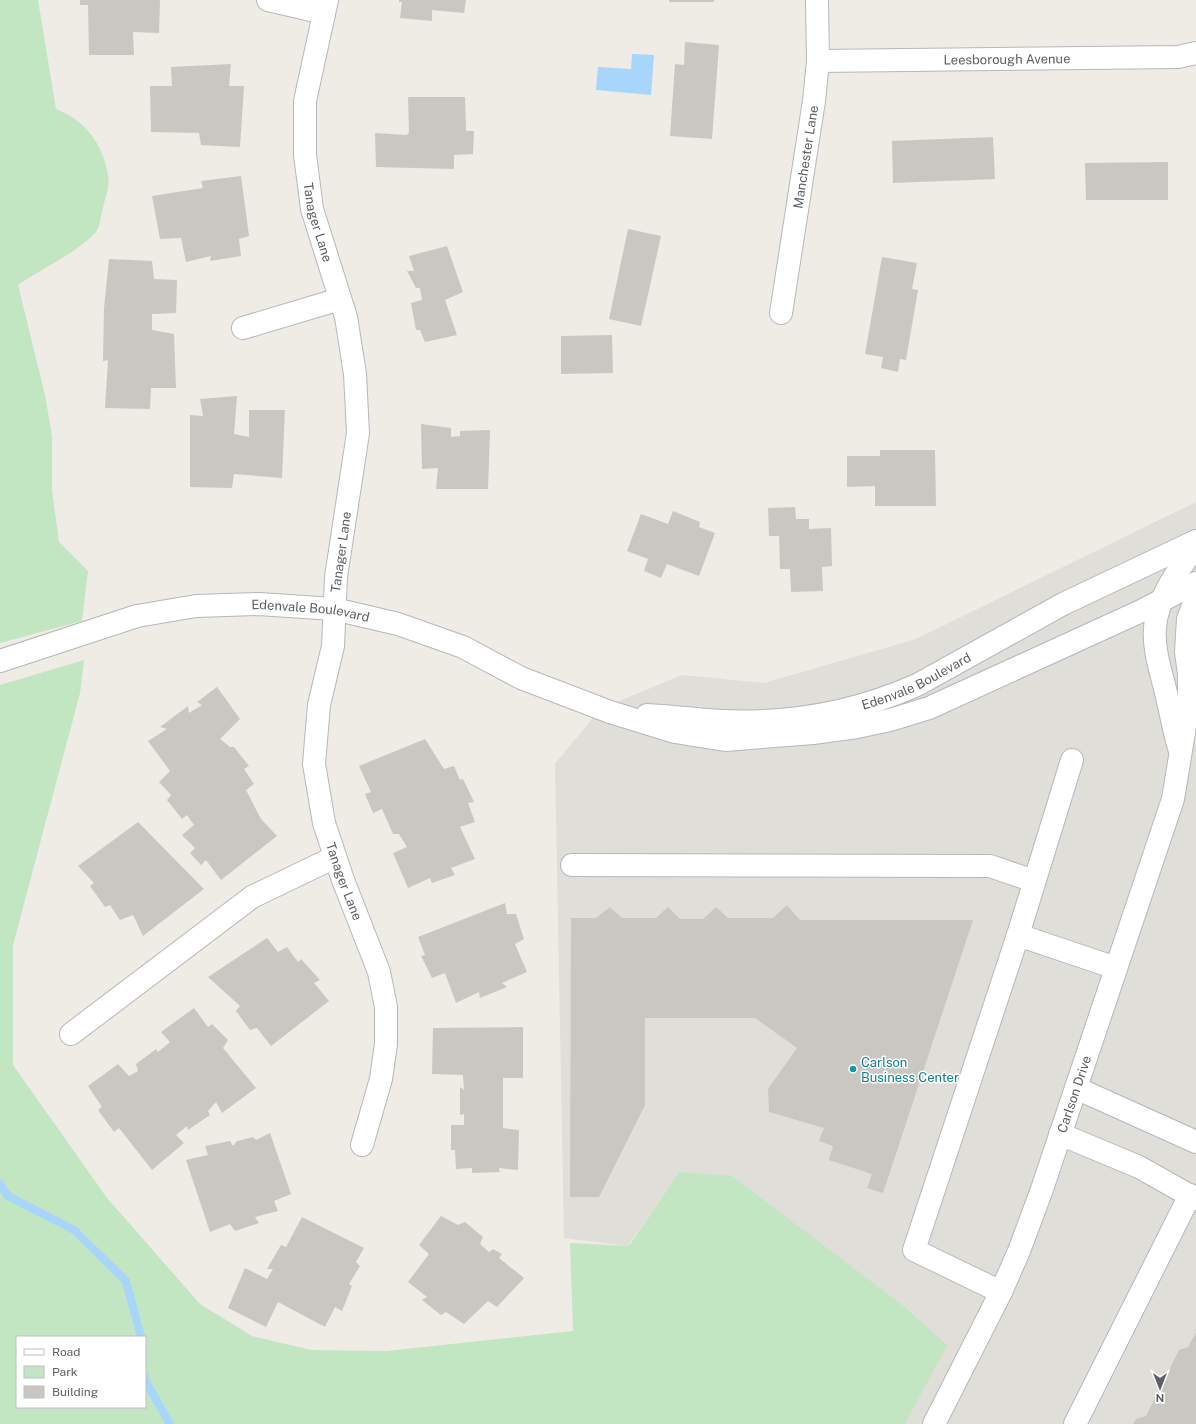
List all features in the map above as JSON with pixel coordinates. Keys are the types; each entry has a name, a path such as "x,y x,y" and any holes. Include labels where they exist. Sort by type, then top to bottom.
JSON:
{"street":[{"path":"268,0 325,6"},
{"name":"Manchester Lane","path":"781,313 814,100 818,61 817,0"},
{"name":"Tanager Lane","path":"325,6 305,101 305,155 312,209 346,317 355,374 358,434 336,577 333,646 319,705 314,764 324,823 335,857 379,972 386,1007 386,1044 381,1079 362,1145"},
{"name":"Leesborough Avenue","path":"818,61 1178,57 1196,53"},
{"path":"243,328 340,299"},
{"name":"Edenvale Boulevard","path":"610,712 750,721 819,716 848,709 896,694 917,685 1063,604 1196,540"},
{"path":"1184,763 1154,641 1155,626 1163,600 1181,564 1196,547"},
{"name":"Edenvale Boulevard","path":"0,661 137,616 196,606 259,604 334,609 398,624 463,647 521,678 610,712 675,732 725,740 813,733 876,723 929,708 1163,600 1196,583"},
{"name":"Carlson Drive","path":"934,1424 1001,1292 1019,1251 1076,1088 1173,799 1184,763 1189,702 1189,674 1186,652 1188,619 1196,598"},
{"path":"1001,1292 914,1250 1018,935 1072,760"},
{"path":"71,1034 252,897 335,857"},
{"path":"572,865 990,866 1034,881"},
{"path":"1018,935 1116,968"},
{"path":"1076,1088 1196,1142"},
{"path":"1060,1134 1139,1167 1193,1197 1075,1424"}],"shaded area":[{"path":"1196,502 1196,1424 905,1424 946,1345 900,1303 733,1177 679,1172 628,1246 564,1238 555,764 600,709 682,675 764,683 916,639"}],"green space":[{"path":"0,0 38,0 56,109 76,120 91,134 102,153 106,164 108,183 100,221 96,232 69,253 18,285 45,395 52,436 52,491 59,542 88,571 82,621 0,643"},
{"path":"84,660 80,693 13,945 13,1065 107,1198 200,1304 252,1336 311,1350 387,1351 573,1331 570,1243 629,1246 679,1172 732,1176 900,1303 947,1345 905,1424 0,1424 0,685"}],"water":[{"path":"632,54 654,55 651,95 596,90 598,67 631,69"}],"building":[{"path":"80,0 160,0 159,33 133,32 134,55 89,55 88,5 80,5"},
{"path":"399,0 466,0 464,13 432,10 432,21 400,18 402,2 399,2"},
{"path":"669,0 714,0 714,2 669,2"},
{"path":"685,42 719,45 712,139 670,136 675,64 684,65"},
{"path":"231,64 229,86 244,86 240,147 201,145 199,133 151,132 150,86 172,86 171,67"},
{"path":"408,97 465,97 466,131 474,131 473,154 454,155 454,169 376,167 375,133 407,135 409,132"},
{"path":"993,137 995,179 893,183 892,141"},
{"path":"1168,162 1168,200 1086,200 1085,163"},
{"path":"241,176 249,236 239,239 241,256 210,261 211,256 186,262 181,238 160,239 152,196 203,188 201,181"},
{"path":"628,229 661,236 641,326 609,319"},
{"path":"447,246 463,292 445,300 457,335 425,342 420,330 416,330 411,303 422,300 420,288 416,288 407,271 414,271 409,256"},
{"path":"882,257 917,263 912,289 918,290 906,360 900,359 898,372 881,368 883,357 865,354"},
{"path":"109,259 152,261 154,279 177,280 176,313 152,314 152,330 174,334 176,388 151,388 150,409 105,408 108,360 103,361 104,308"},
{"path":"612,335 613,373 561,374 561,336"},
{"path":"237,396 234,434 249,437 249,410 285,410 282,478 234,474 232,488 190,487 190,415 203,416 200,399"},
{"path":"421,424 451,428 451,437 460,436 460,431 490,430 488,489 436,489 438,468 422,469"},
{"path":"880,450 935,450 936,506 875,506 875,486 847,487 847,456 880,456"},
{"path":"795,507 796,519 809,519 809,529 831,528 832,566 822,567 823,591 791,592 790,569 780,569 779,536 769,536 768,508"},
{"path":"673,511 700,522 699,527 715,533 699,576 667,564 661,578 644,571 648,559 627,551 641,514 668,524"},
{"path":"217,687 240,719 220,739 230,747 234,747 249,766 244,769 254,784 246,790 261,819 277,836 221,880 206,860 201,865 190,853 195,848 182,835 194,825 187,815 182,819 167,800 171,795 159,782 170,771 148,741 167,729 160,727 188,706 189,713 202,705 197,702"},
{"path":"425,739 444,769 454,766 460,780 463,779 474,802 468,803 475,822 460,827 475,859 451,868 455,875 432,883 430,878 408,888 393,853 407,847 399,834 393,834 382,809 373,813 365,794 371,792 359,766"},
{"path":"138,822 204,889 143,936 133,915 120,920 110,905 105,907 90,886 94,883 78,866"},
{"path":"505,903 507,914 516,914 524,939 515,944 527,972 502,983 507,987 480,998 479,992 456,1003 445,973 432,978 421,956 425,955 418,937"},
{"name":"Carlson Business Center","path":"787,905 800,920 973,920 883,1193 867,1188 872,1174 829,1160 833,1146 819,1141 824,1128 769,1112 768,1089 797,1048 755,1018 645,1018 645,1105 599,1197 570,1197 571,918 596,918 610,907 622,918 656,918 668,907 680,919 703,919 716,907 728,918 773,918"},
{"path":"267,938 278,952 287,947 298,962 301,959 320,980 314,983 329,1001 271,1046 257,1028 250,1030 236,1011 240,1006 208,977"},
{"path":"194,1008 208,1027 212,1024 228,1040 223,1048 256,1088 222,1113 216,1102 208,1111 210,1115 188,1130 187,1126 176,1135 184,1143 152,1170 119,1128 114,1132 98,1110 102,1107 88,1086 118,1064 129,1076 138,1071 136,1064 156,1049 158,1052 170,1042 161,1032"},
{"path":"523,1027 523,1078 503,1078 503,1128 519,1130 518,1170 499,1168 500,1172 472,1173 472,1168 456,1169 455,1150 451,1150 451,1125 464,1125 464,1114 460,1115 460,1087 464,1090 463,1075 432,1074 433,1028"},
{"path":"270,1133 291,1194 274,1201 278,1211 255,1217 259,1223 235,1231 230,1224 210,1232 186,1160 208,1155 205,1146 230,1141 233,1146 237,1141 253,1137 256,1140"},
{"path":"441,1216 458,1225 465,1222 483,1237 480,1244 489,1252 493,1249 502,1254 499,1258 524,1278 497,1307 488,1301 464,1324 446,1312 441,1315 422,1300 427,1297 408,1282 429,1254 419,1245"},
{"path":"302,1217 364,1248 356,1262 360,1266 349,1284 352,1286 342,1311 335,1307 325,1327 278,1302 266,1327 228,1308 245,1268 267,1279 273,1269 267,1269 281,1245 286,1247"},
{"path":"1196,1332 1196,1424 1133,1424 1136,1419 1146,1416 1179,1350 1188,1347"}],"waterway":[{"path":"0,1184 8,1196 74,1230 126,1281 141,1336"},
{"path":"146,1382 170,1424"}],"place":[{"name":"Carlson Business Center","path":"853,1069"}]}
